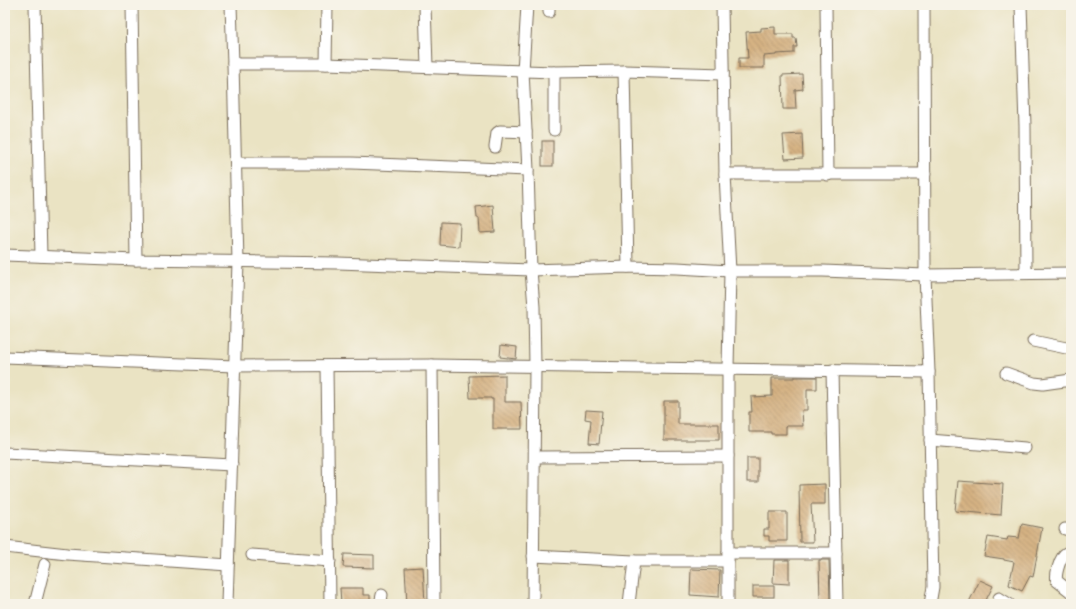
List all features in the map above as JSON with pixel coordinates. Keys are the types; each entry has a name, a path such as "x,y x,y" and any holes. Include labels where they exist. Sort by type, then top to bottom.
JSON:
{"street":[{"path":"35,5 41,256"},
{"path":"132,5 136,260"},
{"path":"227,604 238,262 231,5"},
{"path":"326,64 327,5"},
{"path":"425,5 427,67"},
{"path":"526,5 524,71 535,366 533,604"},
{"path":"722,5 725,174 730,271 728,368 728,604"},
{"path":"826,5 828,175"},
{"path":"924,5 925,275 929,372 933,587 930,604"},
{"path":"1021,5 1025,126 1026,273"},
{"path":"233,64 326,64 554,72 624,71 723,74"},
{"path":"624,71 628,267"},
{"path":"554,72 554,130"},
{"path":"495,147 497,133 500,131 526,132"},
{"path":"236,163 352,163 528,170"},
{"path":"725,174 925,174"},
{"path":"5,255 136,260 346,263 531,270 628,267 730,271 823,271 925,275 1071,273"},
{"path":"1033,341 1071,349"},
{"path":"5,357 235,366 432,365 929,372"},
{"path":"432,365 434,604"},
{"path":"327,366 330,604"},
{"path":"832,370 837,604"},
{"path":"1006,373 1034,383 1044,384 1071,380"},
{"path":"930,440 1025,448"},
{"path":"5,453 232,465"},
{"path":"534,457 728,456"},
{"path":"5,547 67,554 228,565"},
{"path":"1071,551 1063,555 1056,576 1057,581 1071,592"},
{"path":"533,556 634,561 836,553"},
{"path":"252,555 330,561"},
{"path":"629,604 634,561"},
{"path":"35,604 45,564"},
{"path":"999,598 1009,604"}],"building":[{"path":"775,27 775,34 793,34 793,38 796,38 797,47 794,47 794,53 764,56 764,68 739,68 739,58 748,58 746,32 761,31 761,28"},
{"path":"802,74 803,89 795,90 796,109 783,109 782,75"},
{"path":"802,134 803,158 785,159 783,135"},
{"path":"542,141 553,141 553,166 542,166"},
{"path":"493,205 495,232 480,233 479,218 477,218 476,207"},
{"path":"441,222 460,223 459,247 440,245"},
{"path":"501,345 517,347 516,359 500,357"},
{"path":"505,375 505,402 521,402 522,429 493,429 493,399 470,398 469,376"},
{"path":"817,377 817,389 807,389 807,410 802,410 803,426 786,426 786,434 749,432 749,412 752,412 751,397 772,396 772,378"},
{"path":"664,401 678,401 678,424 719,424 719,440 664,440"},
{"path":"586,410 602,411 599,444 589,443 591,420 585,419"},
{"path":"747,458 758,458 758,482 747,482"},
{"path":"958,481 1003,484 1001,515 955,511"},
{"path":"825,484 825,504 811,504 813,542 800,542 799,485"},
{"path":"769,512 787,512 787,541 769,541 769,536 764,536 764,529 769,529"},
{"path":"1022,524 1042,528 1033,577 1030,576 1022,591 1009,585 1014,562 984,556 988,537 1007,540 1008,537 1019,538"},
{"path":"344,554 374,555 374,568 343,567"},
{"path":"774,560 789,560 789,584 773,583"},
{"path":"819,560 829,560 830,603 820,603"},
{"path":"423,567 425,604 407,604 405,568"},
{"path":"691,569 720,570 719,597 690,595"},
{"path":"980,580 993,586 984,604 968,604"},
{"path":"753,586 774,586 774,597 753,597"},
{"path":"340,588 363,588 363,595 370,595 370,604 341,604"}]}
